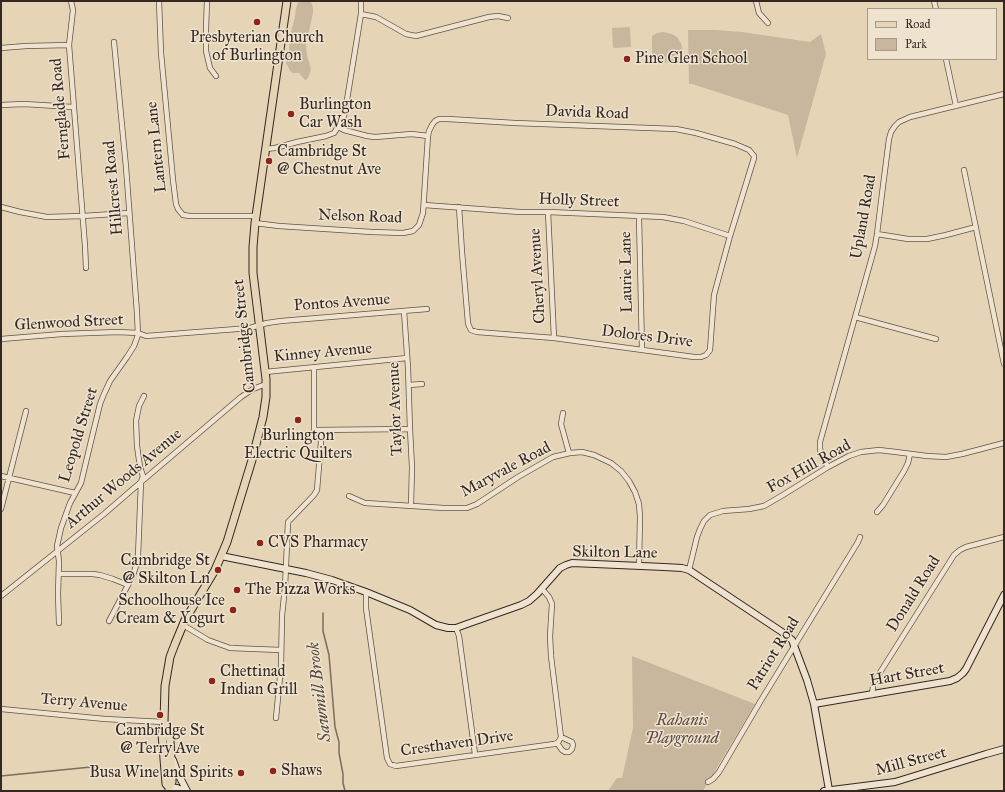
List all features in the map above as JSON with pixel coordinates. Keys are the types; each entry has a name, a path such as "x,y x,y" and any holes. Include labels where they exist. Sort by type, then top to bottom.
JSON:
{"main road":[{"name":"Cambridge Street","path":"170,790 166,784 162,734 164,722 164,695 168,669 175,644 183,625 221,556 231,529 261,428 265,404 265,372 252,265 256,220 286,1"},
{"name":"Cambridge Street","path":"164,722 168,731 170,751 172,778 170,790"}],"street":[{"name":"Fernglade Road","path":"71,1 73,10 69,45 86,268"},
{"name":"Lantern Lane","path":"159,1 161,53 173,180 178,209 183,215 190,216 256,220"},
{"path":"207,1 206,51 209,63 216,76"},
{"path":"266,149 326,136 335,132 342,122 345,112 361,14 361,1"},
{"path":"756,1 759,13 768,23"},
{"path":"361,14 376,16 406,34 416,36 489,17 499,16 508,18"},
{"name":"Hillcrest Road","path":"114,42 138,333"},
{"path":"1,48 69,45"},
{"path":"946,60 956,106"},
{"name":"Upland Road","path":"828,467 821,455 820,442 878,234 889,140 893,129 899,122 906,118 1004,94"},
{"path":"1,105 24,104 74,107"},
{"name":"Davida Road","path":"428,136 432,124 437,120 442,119 658,128 676,129 696,133 736,144 752,152"},
{"path":"338,127 346,131 375,137 412,134 428,136"},
{"name":"Nelson Road","path":"256,220 279,226 372,232 408,232 413,230 419,225 423,216 428,136"},
{"name":"Dolores Drive","path":"459,207 468,323 470,329 477,332 554,338 697,358 705,356 710,347 714,295 754,158 752,152"},
{"path":"964,170 1004,364"},
{"name":"Holly Street","path":"424,205 520,212 663,218 684,221 730,236"},
{"path":"1,207 20,212 53,217 129,213"},
{"name":"Cheryl Avenue","path":"548,212 554,338"},
{"name":"Laurie Lane","path":"639,217 642,350"},
{"path":"878,234 908,239 927,239 976,227"},
{"name":"Pontos Avenue","path":"138,333 146,336 252,328 268,323 286,320 427,309"},
{"name":"Taylor Avenue","path":"404,311 409,385 412,472 411,505"},
{"path":"855,317 936,340"},
{"name":"Glenwood Street","path":"1,339 62,334 118,332 138,333"},
{"name":"Leopold Street","path":"59,623 59,561 57,551 64,519 70,503 81,483 100,404 110,381 134,346 138,338 138,333"},
{"name":"Kinney Avenue","path":"265,372 407,358"},
{"path":"314,367 314,430"},
{"name":"Arthur Woods Avenue","path":"1,596 104,514 241,397 253,389 266,384"},
{"path":"409,385 422,384"},
{"path":"109,621 133,575 137,563 141,482 143,476 138,453 136,422 139,406 144,396"},
{"path":"1,509 26,411"},
{"path":"563,413 561,424 569,453"},
{"path":"314,430 410,429"},
{"path":"276,718 282,650 282,616 288,522 317,490 321,442 320,435 314,430"},
{"name":"Fox Hill Road","path":"688,570 700,529 704,521 710,515 726,510 749,509 764,506 780,498 828,467 850,456 866,451 884,450 946,457 1004,443"},
{"name":"Maryvale Road","path":"349,496 364,503 457,508 470,507 547,460 558,455 582,452 600,457 616,466 629,480 635,492 640,510 641,522 639,565"},
{"path":"877,512 883,505 908,463 910,454"},
{"path":"1,476 75,493"},
{"name":"Patriot Road","path":"708,782 719,772 860,537"},
{"name":"Donald Road","path":"872,695 874,682 954,555 966,547 1004,537"},
{"name":"Skilton Lane","path":"221,556 321,577 366,592 410,610 438,626 448,628 456,628 517,607 531,599 542,589 560,568 570,563 578,562 639,565 688,570 791,639 795,646 814,704 827,790"},
{"path":"277,567 286,558"},
{"path":"59,574 100,575 128,585"},
{"path":"542,589 549,597 552,604 550,636 551,656 561,736 557,743 564,752 568,752 572,749 572,742 561,736"},
{"name":"Cresthaven Drive","path":"366,592 366,608 388,762 391,765 396,766 557,743"},
{"name":"Hart Street","path":"814,704 950,681 959,677 966,669 1004,595"},
{"path":"183,625 208,640 230,648 282,650"},
{"path":"456,628 459,638 475,754"},
{"name":"Terry Avenue","path":"1,709 105,719 164,722"},
{"name":"Mill Street","path":"827,790 895,782 1004,749"},
{"path":"170,751 178,774 187,791"},
{"path":"170,790 178,788 184,791"}],"green space":[{"path":"300,1 310,1 313,8 306,45 311,70 306,80 299,73 293,73 290,71 286,63 296,8"},
{"path":"629,27 631,46 614,48 612,28"},
{"path":"688,30 742,32 810,42 821,34 826,54 797,158 788,115 689,84"},
{"path":"663,32 677,37 681,43 683,52 678,63 655,62 652,59 652,36"},
{"name":"Rahanis Playground","path":"632,656 755,704 703,791 608,791 617,778 622,778 633,728"}],"waterway":[{"name":"Sawmill Brook","path":"323,613 323,631 329,655 335,727 339,742 339,753 345,791"},
{"path":"1,776 91,767"}],"place":[{"name":"Presbyterian Church of Burlington","path":"257,22"},
{"name":"Pine Glen School","path":"627,59"},
{"name":"Burlington Car Wash","path":"291,114"},
{"name":"Cambridge St @ Chestnut Ave","path":"269,161"},
{"name":"Burlington Electric Quilters","path":"298,420"},
{"name":"CVS Pharmacy","path":"260,543"},
{"name":"Cambridge St @ Skilton Ln","path":"218,570"},
{"name":"The Pizza Works","path":"237,590"},
{"name":"Schoolhouse Ice Cream & Yogurt","path":"233,610"},
{"name":"Chettinad Indian Grill","path":"212,681"},
{"name":"Cambridge St @ Terry Ave","path":"160,715"},
{"name":"Shaws","path":"273,771"},
{"name":"Busa Wine and Spirits","path":"241,773"}]}
